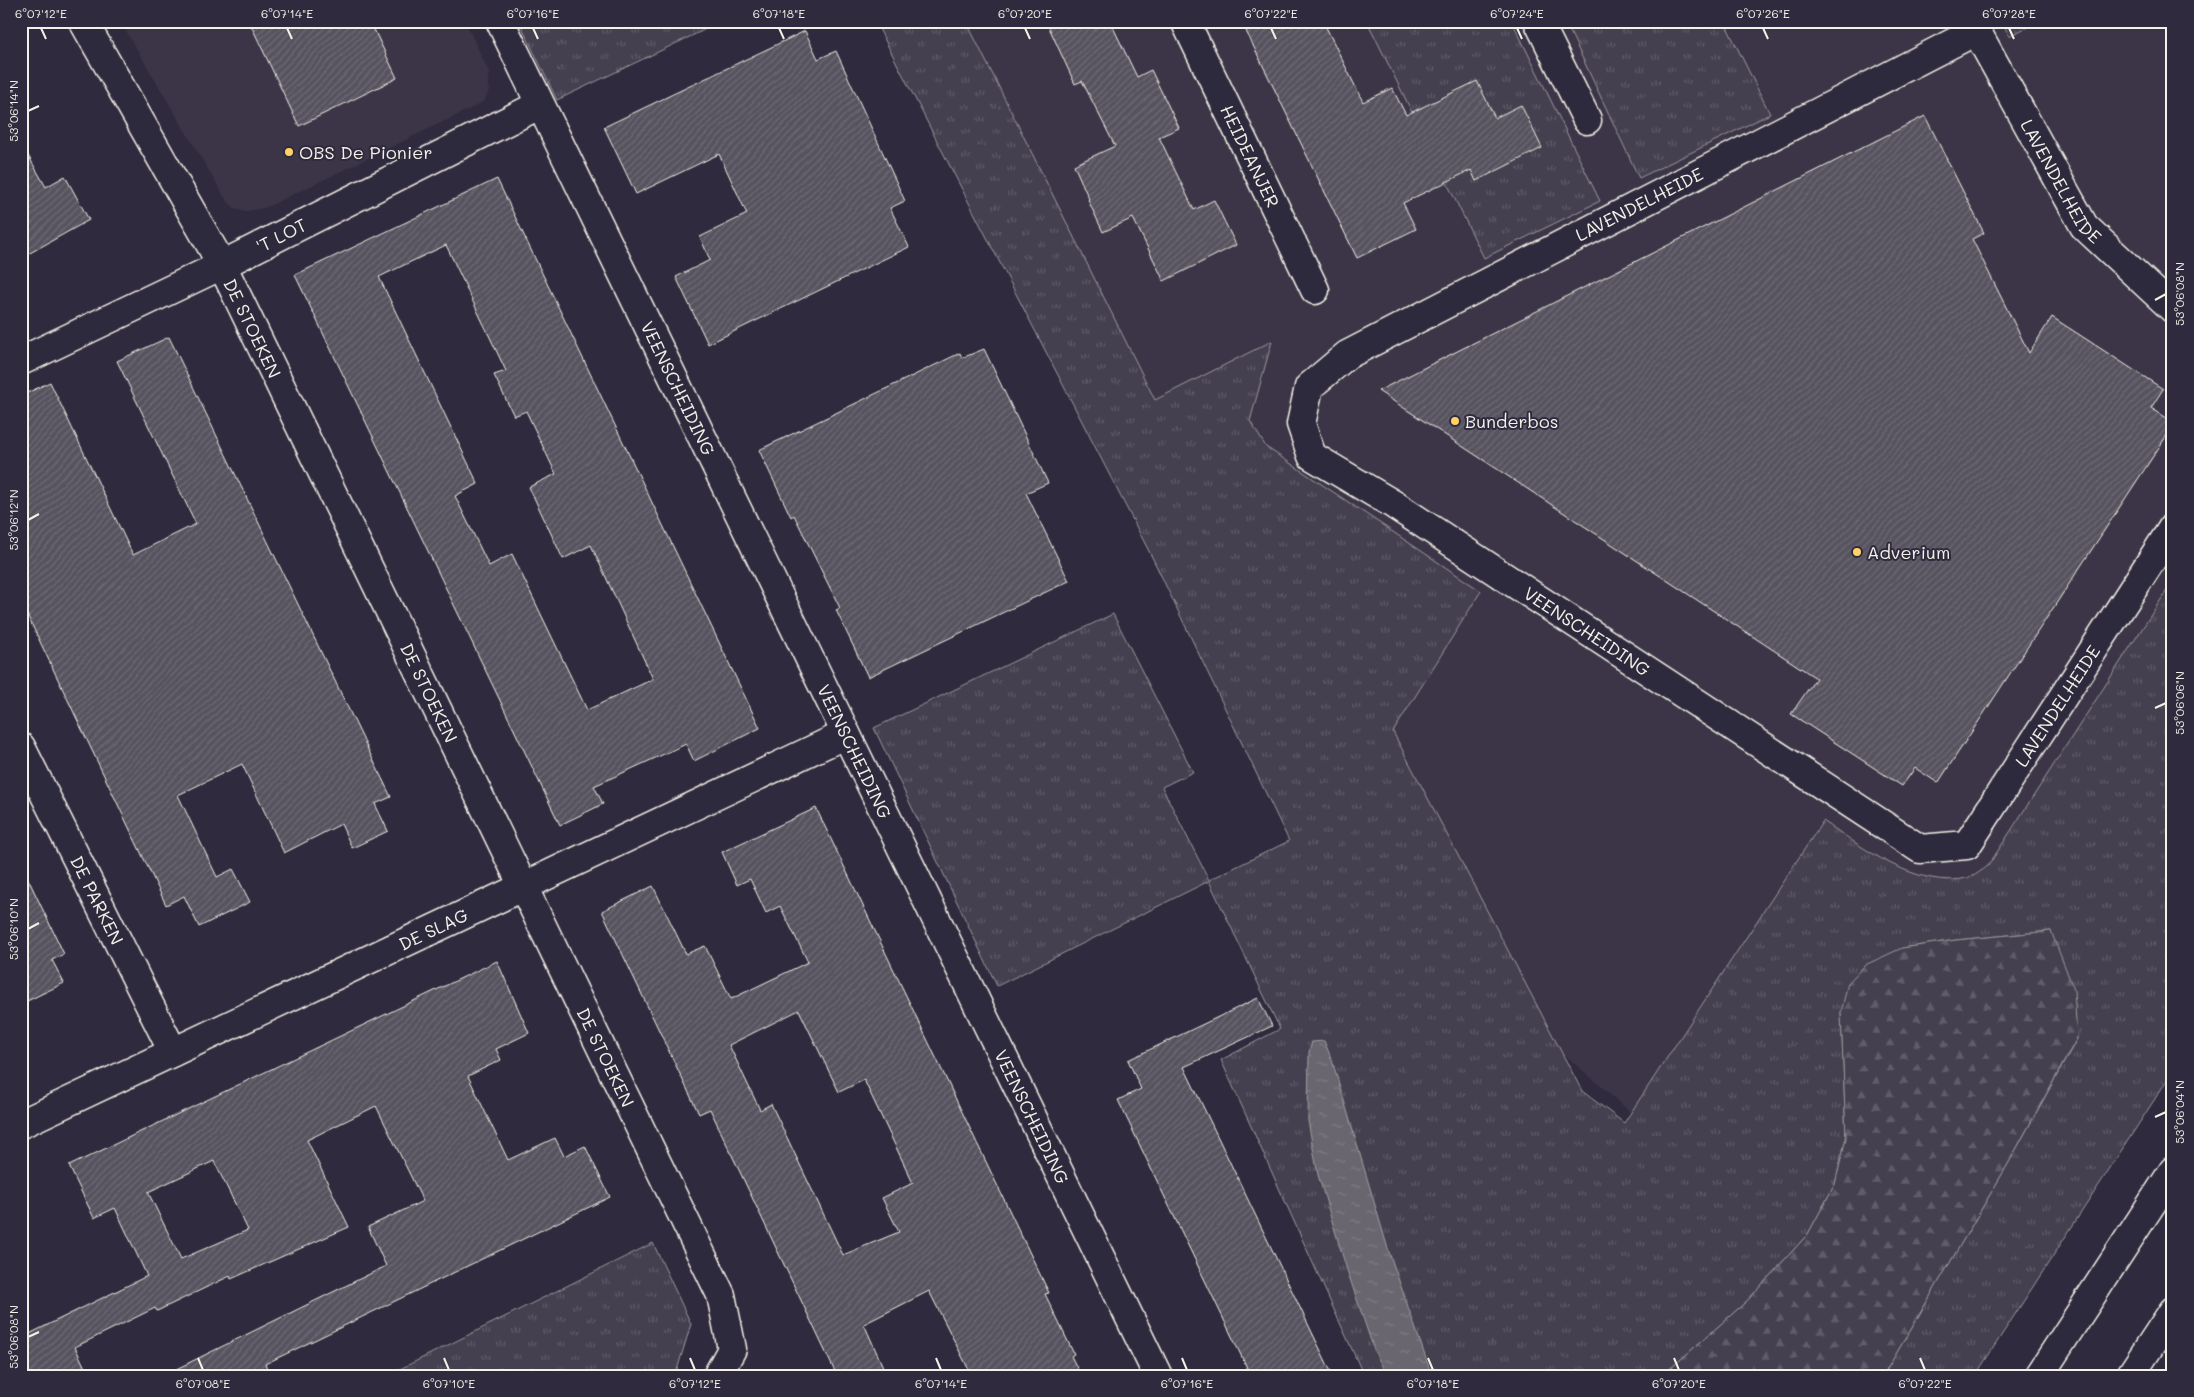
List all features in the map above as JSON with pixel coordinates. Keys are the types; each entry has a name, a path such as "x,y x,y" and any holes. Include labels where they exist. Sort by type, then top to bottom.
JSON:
{"main road":[{"name":"DE STOEKEN","path":"83,21 222,265 721,1295 732,1349 717,1376"},
{"name":"VEENSCHEIDING","path":"500,21 1158,1376"},
{"name":"HEIDEANJER","path":"1185,21 1315,290"},
{"path":"1538,21 1587,120"},
{"name":"LAVENDELHEIDE","path":"1310,387 1347,355 1973,26 2084,226 2173,309"},
{"name":"'T LOT","path":"21,362 222,265 545,117"},
{"name":"VEENSCHEIDING","path":"1310,387 1301,424 1312,456 1393,504 1920,849"},
{"name":"LAVENDELHEIDE","path":"1920,849 1967,844 2173,527"},
{"name":"DE SLAG","path":"21,1124 846,734"},
{"name":"DE PARKEN","path":"21,747 173,1052"},
{"path":"2039,1376 2173,1171"},
{"path":"2130,1376 2173,1310"}],"shaded area":[{"name":"OBS De Pionier","path":"120,21 465,21 489,72 489,90 485,100 478,105 267,207 244,212 233,207 225,198"},
{"path":"939,21 2173,21 2173,915 1896,1344 1346,864"}],"green space":[{"path":"519,21 723,21 557,100"},
{"path":"875,21 966,21 1155,400 1272,341 1250,421 1266,447 1481,591 1393,732 1582,1091 1624,1123 1823,821 1873,854 1910,872 1929,878 1948,880 1968,878 1978,873 1988,866 2173,581 2173,1071 1975,1376 1883,1376 2008,1164 2077,1039 2051,931 1956,940 1902,948 1841,1012 1846,1138 1835,1184 1808,1234 1747,1301 1662,1376 1364,1376 1221,1060 1280,1029 1209,881 997,986 874,728 1113,614 1193,772 1162,787 1209,880 1289,841 1153,559"},
{"path":"1367,21 1512,21 1600,201 1484,258"},
{"path":"1565,21 1724,21 1770,114 1639,178"},
{"path":"2002,21 2040,21 2009,36"},
{"path":"2051,931 2074,990 2077,1038 2008,1164 1883,1376 1662,1376 1747,1301 1808,1234 1835,1184 1846,1138 1841,1012 1848,983 1865,965 1902,948 1956,940"},
{"path":"653,1243 691,1324 677,1370 664,1376 386,1376"}],"water":[{"path":"1324,1041 1332,1060 1388,1249 1432,1376 1387,1376 1374,1350 1347,1270 1318,1175 1308,1121 1309,1052 1312,1042"}],"building":[{"path":"249,21 370,21 397,78 299,126"},
{"path":"1046,21 1110,21 1137,77 1151,70 1179,128 1159,137 1194,210 1214,200 1236,245 1164,281 1133,218 1103,232 1074,165 1115,146 1082,81 1075,84"},
{"path":"1266,21 1323,21 1363,102 1392,88 1406,115 1477,81 1495,118 1521,105 1542,148 1476,181 1471,170 1403,203 1416,229 1357,258 1246,31"},
{"path":"805,31 818,59 836,51 905,201 890,208 909,247 708,344 676,277 710,260 700,237 747,214 719,154 636,194 604,127"},
{"name":"Adverium","path":"1925,116 1984,233 1972,239 2029,353 2052,317 2163,389 2151,408 2173,422 2173,426 1938,783 1915,768 1902,786 1791,714 1816,678 1378,391"},
{"path":"21,143 46,187 65,176 89,220 21,258"},
{"path":"497,179 760,728 694,761 686,744 594,786 603,804 560,825 295,275","holes":["446,245 506,371 494,375 514,416 526,411 556,474 529,487 563,559 591,545 653,679 587,710 512,554 489,566 455,496 478,484 379,277"]},
{"path":"169,337 391,797 375,804 388,831 352,848 341,824 284,853 242,764 178,795 217,877 233,869 250,902 199,927 184,896 166,905 21,602 21,396 50,382 133,555 196,524 117,361"},
{"path":"984,349 1048,483 1026,493 1069,581 868,677 836,610 840,608 794,515 791,517 759,450 960,353 962,358"},
{"path":"816,808 1049,1293 1045,1294 1074,1354 1071,1356 1081,1376 972,1376 929,1291 864,1324 887,1376 837,1376 710,1109 699,1114 602,911 653,886 686,954 705,946 731,999 808,962 780,906 766,913 750,879 737,885 722,852","holes":["799,1010 839,1092 864,1080 913,1183 882,1198 899,1232 843,1255 771,1104 760,1110 729,1045"]},
{"path":"21,864 64,954 52,960 64,983 21,1004"},
{"path":"497,961 529,1033 496,1049 501,1060 468,1076 508,1160 555,1138 564,1156 585,1146 610,1197 265,1364 271,1376 162,1376 386,1266 368,1227 423,1201 376,1106 307,1140 349,1227 231,1279 230,1276 157,1311 155,1308 75,1347 89,1376 21,1376 21,1338 147,1276 115,1208 94,1218 69,1166","holes":["214,1161 248,1230 181,1259 148,1192"]},
{"path":"1258,998 1272,1026 1184,1067 1333,1376 1251,1376 1118,1100 1141,1089 1128,1060"}],"place":[{"name":"OBS De Pionier","path":"289,152"},
{"name":"Bunderbos","path":"1455,421"},
{"name":"Adverium","path":"1857,552"}]}
